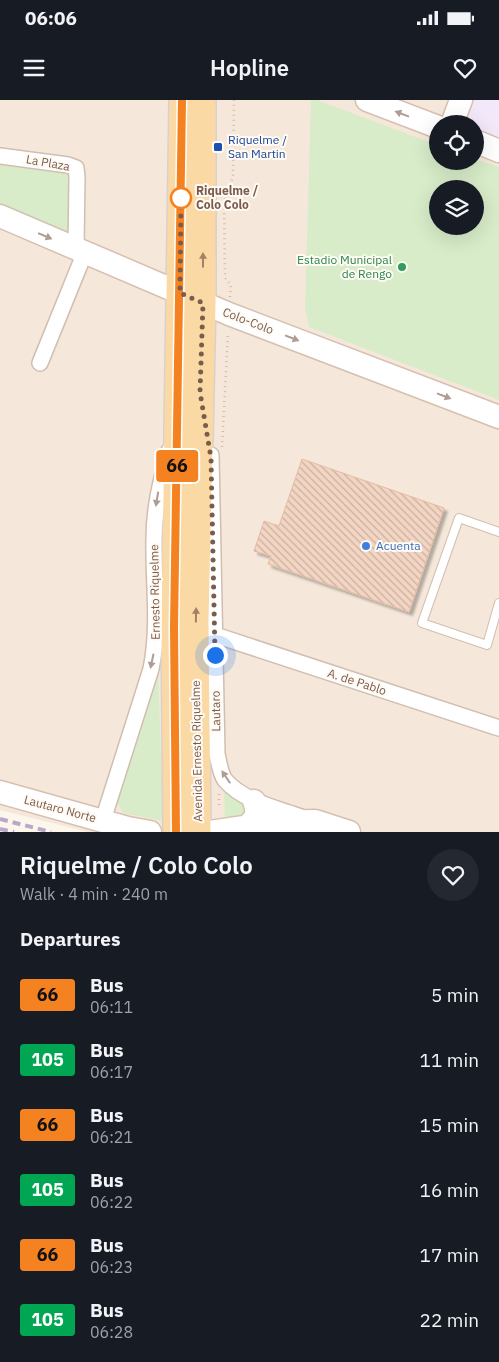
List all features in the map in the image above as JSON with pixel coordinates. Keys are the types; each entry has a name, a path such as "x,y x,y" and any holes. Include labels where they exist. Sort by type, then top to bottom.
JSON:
{"main road":[{"name":"Avenida Ernesto Riquelme","path":"176,832 174,628 182,100"},
{"name":"Avenida Ernesto Riquelme","path":"198,832 196,622 203,303 203,100"}],"street":[{"path":"367,100 429,124"},
{"path":"456,115 462,100"},
{"path":"484,145 499,151"},
{"name":"La Plaza","path":"0,156 68,165 76,168 80,251 40,363"},
{"name":"Colo-Colo","path":"0,216 203,303 499,417"},
{"name":"Lautaro","path":"200,392 211,458 217,754 220,768 224,779 254,801 349,832"},
{"name":"Ernesto Riquelme","path":"103,820 151,669 156,646 154,537 156,498 177,418"},
{"name":"A. de Pablo","path":"215,636 499,728"},
{"name":"Lautaro Norte","path":"0,792 128,828 150,832"},
{"path":"247,826 256,816 257,810 254,801"},
{"name":"Lautaro","path":"210,832 276,822 314,821"}],"lane":[{"path":"499,532 460,518 422,623 487,645 499,603"}],"shaded area":[{"path":"0,100 499,100 499,832 88,832 0,810"},
{"path":"468,100 499,100 499,137 484,131 484,115 466,115"}],"green space":[{"name":"Estadio Municipal de Rengo","path":"311,100 317,100 429,142 429,170 484,170 484,162 499,167 499,400 309,327 305,309"},
{"path":"0,161 72,171 74,258 0,219"},
{"path":"158,663 163,821 123,813 117,803"},
{"path":"224,791 246,799 248,819 225,823"}],"building":[{"path":"302,459 444,508 409,612 268,564 271,556 254,551 264,521 279,526"}],"railway":[{"path":"0,819 51,832"},
{"path":"0,829 14,832"}],"bus line":[{"name":"66","path":"176,832 174,628 182,100"}],"place":[{"name":"Riquelme / San Martin","path":"218,147"},
{"name":"Riquelme / Colo Colo","path":"181,198"},
{"name":"Estadio Municipal de Rengo","path":"402,267"},
{"name":"Acuenta","path":"366,546"}],"route":[{"path":"181,198 180,293 203,303 200,392 211,458 215,655"}]}
